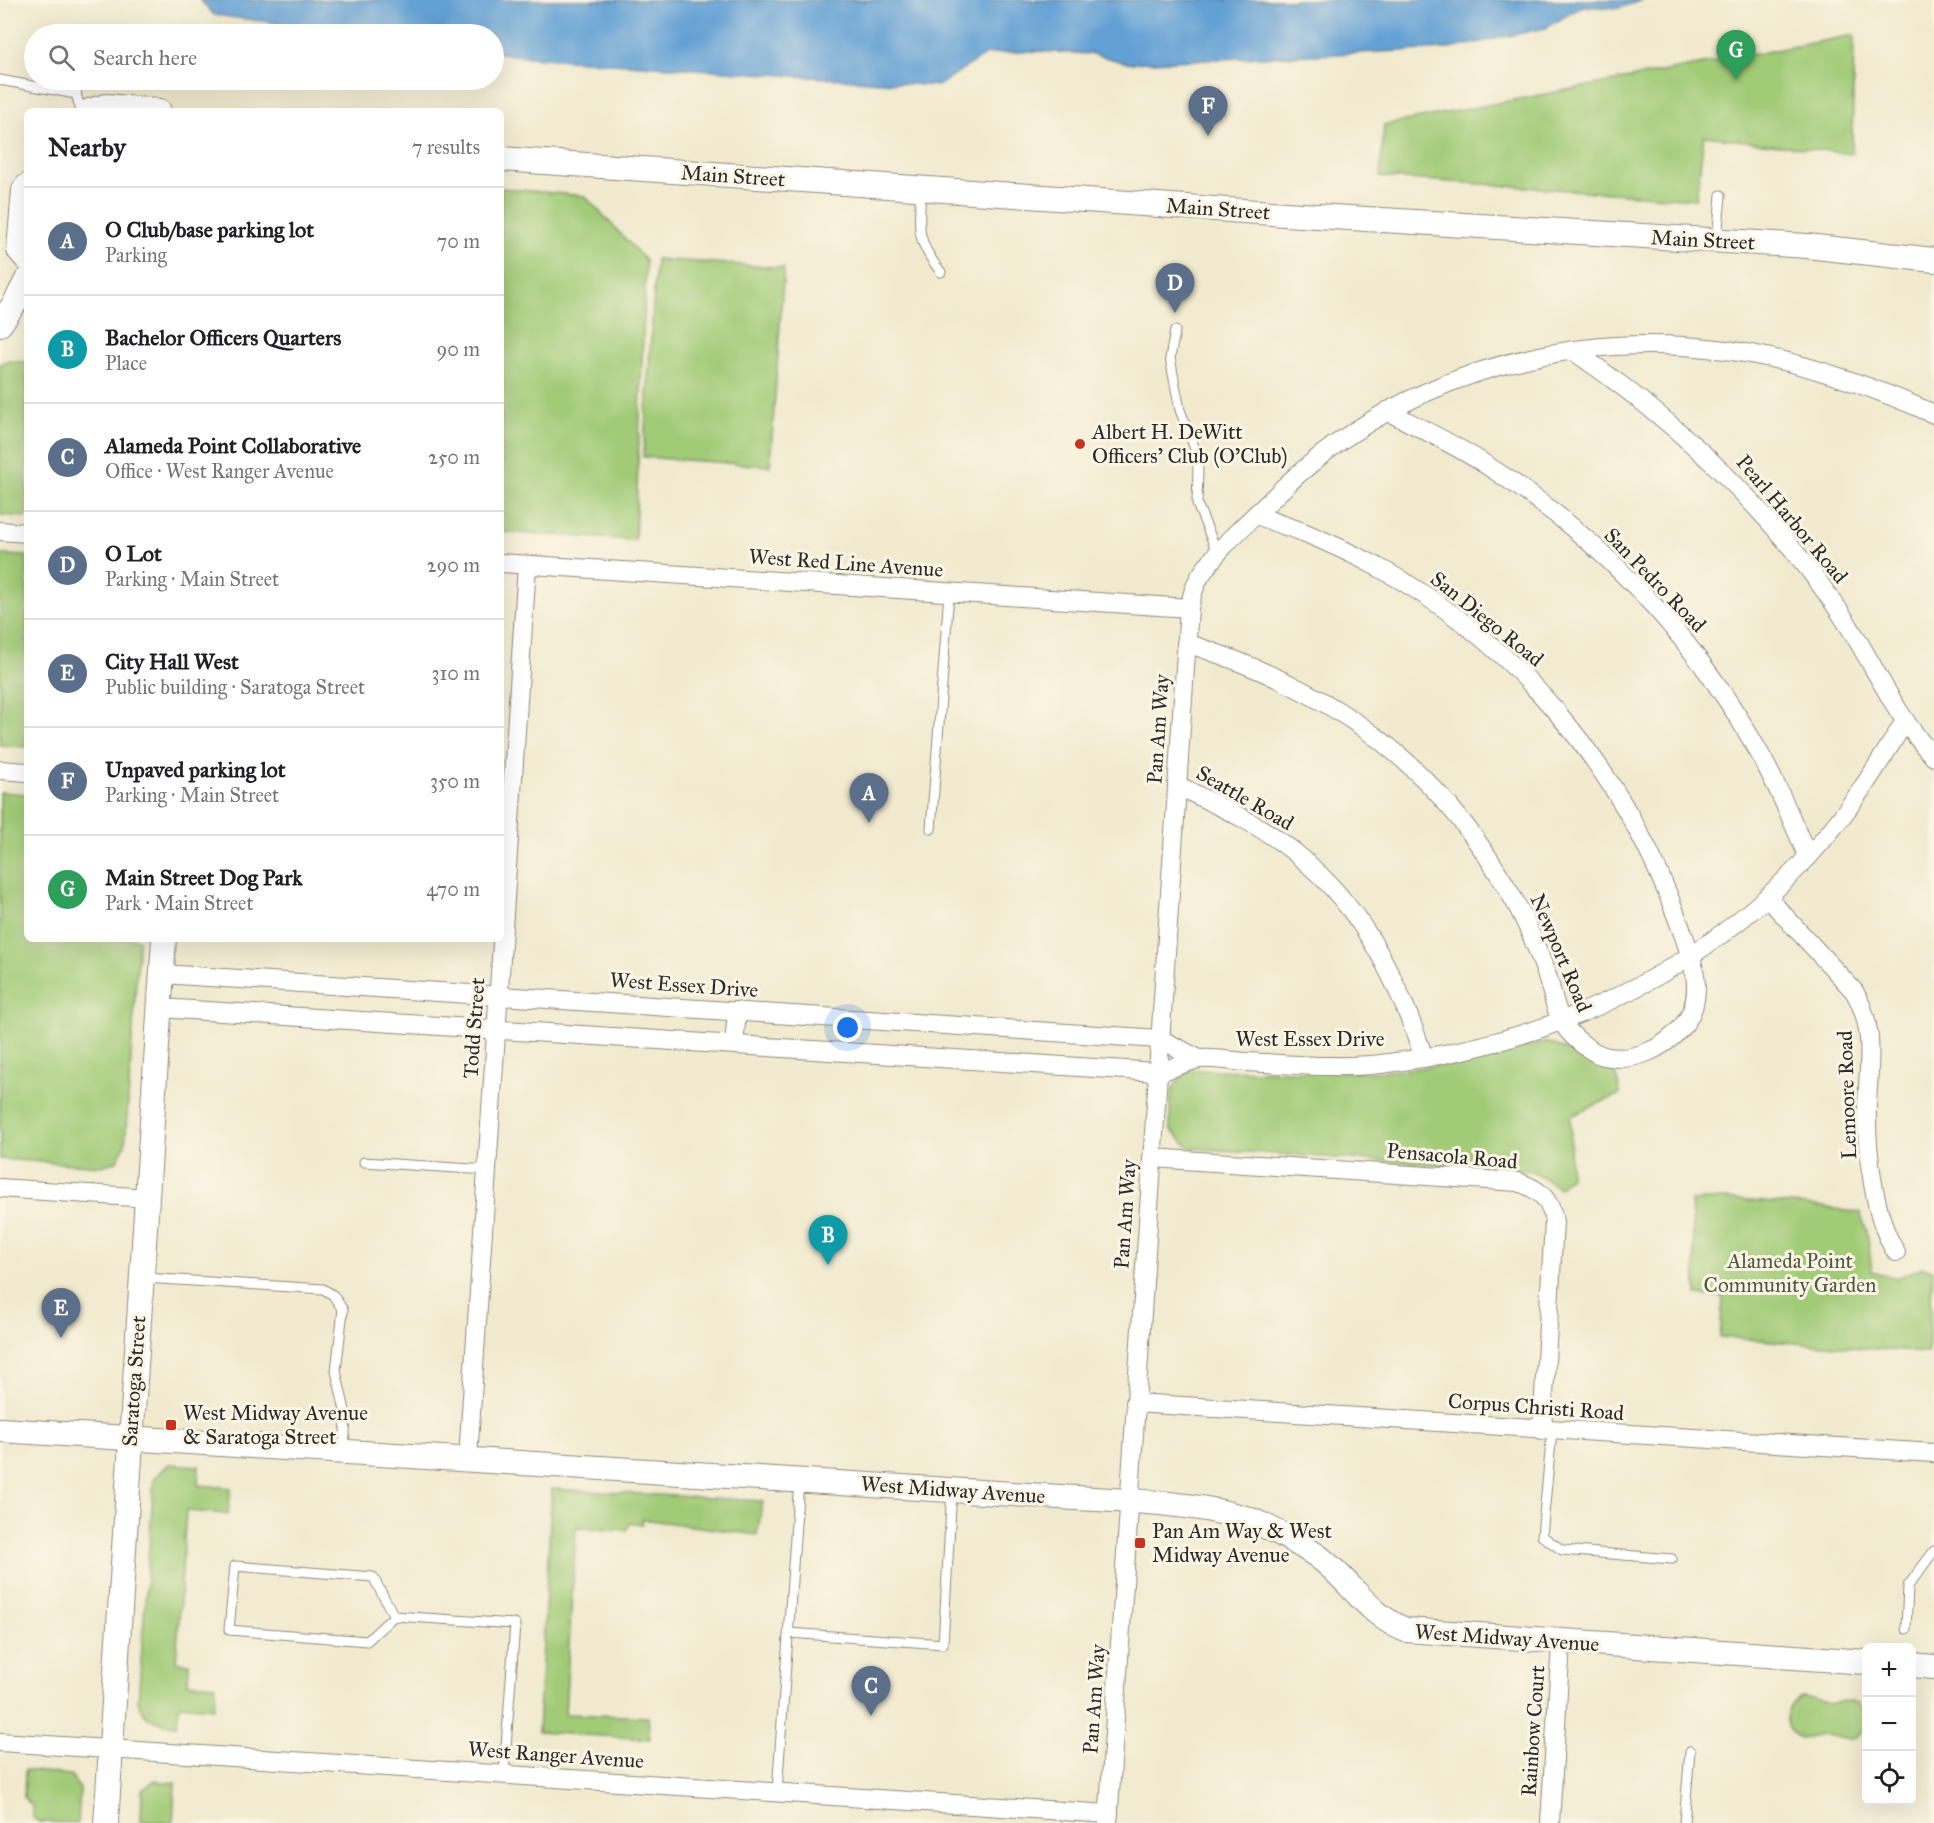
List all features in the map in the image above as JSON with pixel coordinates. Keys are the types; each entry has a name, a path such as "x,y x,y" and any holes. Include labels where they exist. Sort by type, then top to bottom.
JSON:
{"street":[{"path":"82,103 127,108"},
{"name":"Main Street","path":"504,159 921,189 1806,246 1934,260"},
{"path":"24,190 19,250 24,256"},
{"path":"0,324 21,307"},
{"name":"Pan Am Way","path":"1109,1819 1186,644 1189,608 1198,579 1256,514 1314,460 1387,411 1468,375 1537,355 1639,345 1719,349 1819,372 1934,414"},
{"name":"Pearl Harbor Road","path":"1572,350 1610,375 1703,452 1759,509 1836,606 1905,721 1934,757"},
{"name":"San Pedro Road","path":"1387,411 1461,450 1534,498 1576,531 1650,601 1680,636 1737,715 1773,777 1808,857"},
{"name":"San Diego Road","path":"1256,514 1337,547 1414,588 1455,616 1526,678 1584,744 1628,812 1663,881 1691,958"},
{"path":"0,531 24,533"},
{"name":"West Red Line Avenue","path":"504,563 1189,608"},
{"name":"Todd Street","path":"504,919 527,565"},
{"name":"Newport Road","path":"1186,644 1290,682 1336,708 1377,736 1412,766 1471,831 1496,868 1535,943 1562,1022 1579,1042 1604,1056 1641,1056 1672,1039 1691,1017 1698,990 1691,958"},
{"name":"West Essex Drive","path":"160,1008 1158,1072 1199,1059 1334,1065 1378,1064 1424,1058 1515,1038 1562,1022 1608,1002 1691,958 1767,897 1808,857 1860,792 1905,721"},
{"path":"0,770 24,772"},
{"name":"Seattle Road","path":"1177,785 1248,821 1281,842 1316,872 1341,899 1364,926 1387,965 1399,989 1424,1058"},
{"name":"Lemoore Road","path":"1767,897 1854,991 1864,1007 1870,1041 1868,1141 1880,1221 1896,1252"},
{"name":"Saratoga Street","path":"106,1823 164,942"},
{"name":"Todd Street","path":"468,1458 503,942"},
{"name":"West Essex Drive","path":"162,974 1160,1039 1199,1059"},
{"path":"734,1045 737,1011"},
{"path":"915,1057 918,1023"},
{"name":"Pensacola Road","path":"1152,1158 1518,1182 1534,1187 1552,1208 1554,1222 1547,1430"},
{"path":"0,1188 148,1198"},
{"name":"Corpus Christi Road","path":"1135,1402 1934,1453"},
{"name":"West Midway Avenue","path":"0,1430 952,1490 1128,1502 1204,1510 1242,1518 1263,1526 1318,1557 1379,1616 1406,1630 1561,1643 1862,1662"},
{"name":"Rainbow Court","path":"1550,1823 1561,1643"},
{"path":"1916,1665 1934,1666"},
{"name":"West Ranger Avenue","path":"0,1742 777,1792 1109,1819"}],"lane":[{"path":"0,80 24,87"},
{"path":"36,90 82,103"},
{"path":"921,189 919,228 922,246 941,272"},
{"path":"1717,240 1721,195"},
{"path":"1175,331 1170,358 1180,410 1195,449 1198,468 1197,504 1218,554"},
{"path":"931,829 949,593"},
{"path":"364,1162 487,1170"},
{"path":"142,1278 323,1289 333,1294 343,1310 336,1371 346,1415 344,1451"},
{"path":"1547,1430 1542,1536 1562,1550 1672,1558"},
{"path":"777,1792 799,1480"},
{"path":"789,1632 943,1644 952,1490"},
{"path":"1906,1629 1908,1586 1934,1551"},
{"path":"394,1616 373,1577 235,1566 229,1630 367,1641 394,1616 514,1624 504,1774"},
{"path":"1684,1823 1690,1752"}],"green space":[{"path":"1854,35 1852,154 1704,136 1696,199 1380,177 1384,125"},
{"path":"504,188 585,196 646,261 635,540 504,532"},
{"path":"656,259 784,268 770,466 643,457"},
{"path":"6,361 24,362 24,517 0,515 0,364"},
{"path":"0,555 24,556 24,747 0,745"},
{"path":"0,792 24,794 24,942 139,942 125,1145 117,1161 102,1166 0,1159"},
{"path":"1545,1042 1616,1073 1620,1094 1571,1116 1570,1177 1559,1188 1533,1171 1190,1148 1170,1129 1171,1096 1176,1083 1189,1070 1376,1072 1456,1064"},
{"name":"Alameda Point Community Garden","path":"1724,1199 1816,1206 1860,1213 1867,1231 1872,1271 1896,1278 1923,1267 1933,1270 1928,1353 1720,1337 1723,1297 1697,1295 1691,1201"},
{"path":"169,1464 199,1466 198,1485 231,1488 228,1514 186,1511 176,1662 189,1663 188,1683 216,1685 214,1708 179,1705 177,1725 153,1720 144,1713 138,1702 154,1478"},
{"path":"552,1489 763,1501 757,1535 642,1519 642,1525 630,1523 627,1530 576,1527 565,1714 648,1717 650,1739 538,1732"},
{"path":"1801,1697 1813,1698 1829,1705 1842,1701 1858,1703 1862,1708 1862,1733 1850,1739 1822,1735 1799,1737 1792,1733 1786,1723 1788,1711 1795,1700"},
{"path":"25,1770 70,1775 80,1789 78,1823 38,1822 32,1816 32,1806 24,1798"},
{"path":"154,1781 175,1783 173,1823 141,1821 142,1790"}],"water":[{"path":"200,0 1643,0 1619,8 1583,6 1545,28 1449,49 1127,63 1093,54 1033,51 986,54 938,86 528,57 504,53 504,24 283,24 214,15"}],"place":[{"name":"Main Street Dog Park","path":"1736,80"},
{"name":"Unpaved parking lot","path":"1208,136"},
{"name":"O Lot","path":"1175,313"},
{"name":"Albert H. DeWitt Officers' Club (O'Club)","path":"1080,444"},
{"name":"O Club/base parking lot","path":"869,823"},
{"name":"Bachelor Officers Quarters","path":"828,1265"},
{"name":"City Hall West","path":"61,1338"},
{"name":"West Midway Avenue & Saratoga Street","path":"171,1425"},
{"name":"Pan Am Way & West Midway Avenue","path":"1140,1543"},
{"name":"Alameda Point Collaborative","path":"871,1716"}]}
